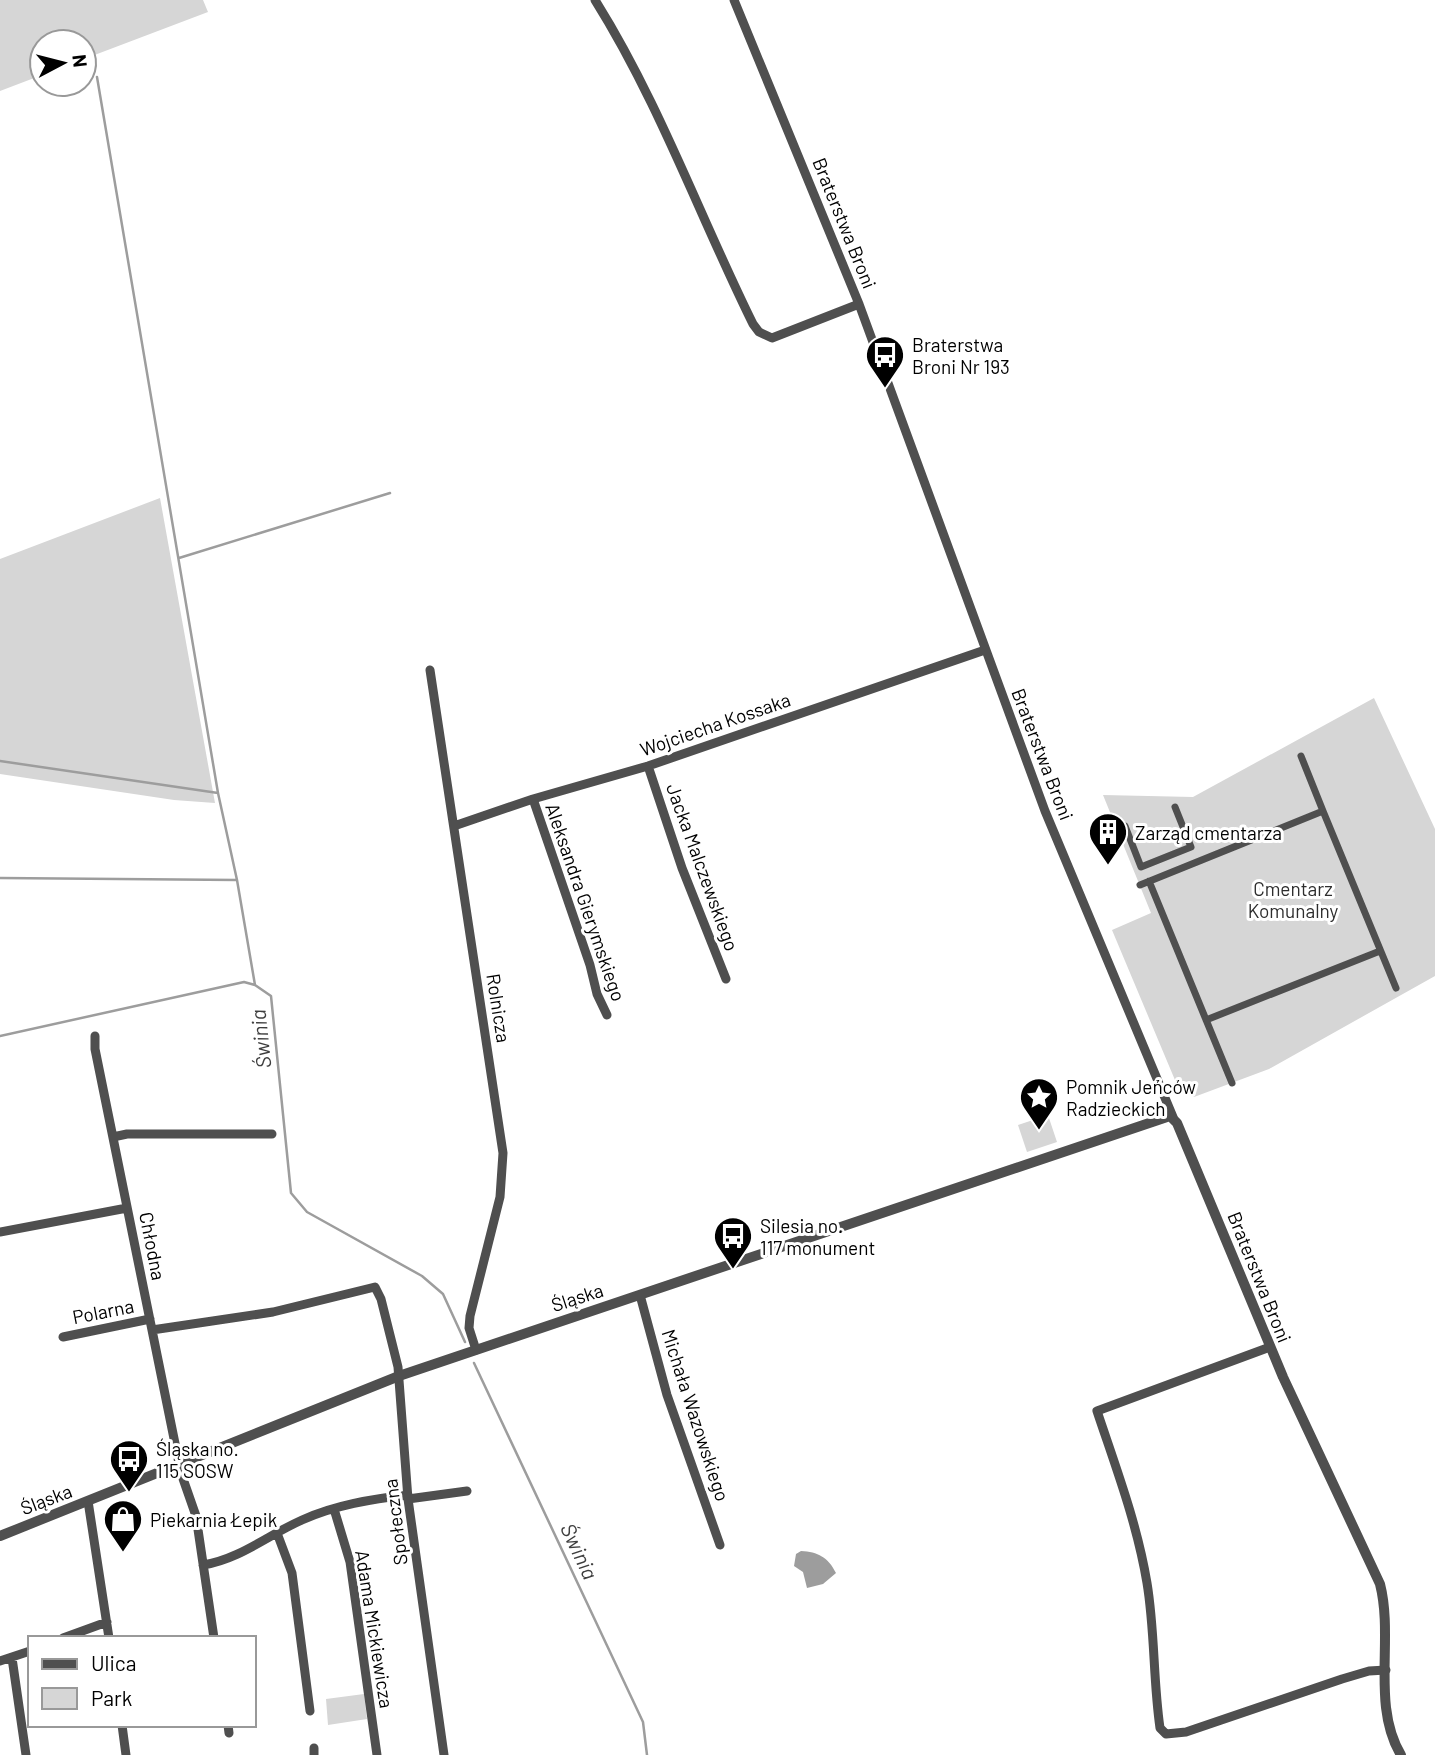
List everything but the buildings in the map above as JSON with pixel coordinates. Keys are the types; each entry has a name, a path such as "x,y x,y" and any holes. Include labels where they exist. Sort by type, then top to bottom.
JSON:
{"street":[{"path":"595,0 615,32 652,104 747,313 759,332 772,338 859,304"},
{"name":"Braterstwa Broni","path":"734,0 859,304 1045,811 1270,1347 1380,1584 1385,1616 1389,1727 1401,1755"},
{"name":"Wojciecha Kossaka","path":"454,826 533,799 648,766 985,650"},
{"name":"Rolnicza","path":"430,670 503,1153 500,1197 470,1316 469,1328 476,1350"},
{"path":"1301,756 1395,988"},
{"name":"Jacka Malczewskiego","path":"648,766 682,868 726,979"},
{"name":"Aleksandra Gierymskiego","path":"533,799 590,965 597,994 607,1016"},
{"path":"1175,807 1197,862"},
{"path":"1146,883 1323,811"},
{"path":"1125,826 1146,883 1232,1083"},
{"path":"1141,867 1191,847"},
{"path":"1206,1020 1380,951"},
{"name":"Chłodna","path":"94,1036 179,1463 195,1511 214,1636"},
{"name":"Śląska","path":"0,1536 399,1376 1007,1170 1173,1117"},
{"path":"113,1137 127,1134 272,1133"},
{"path":"0,1232 127,1208"},
{"name":"Społeczna","path":"152,1330 273,1312 375,1287 381,1299 399,1376 408,1497 444,1755"},
{"name":"Michała Wazowskiego","path":"640,1295 667,1395 720,1545"},
{"name":"Polarna","path":"63,1337 150,1320"},
{"path":"1270,1347 1097,1411 1126,1497 1147,1585 1160,1728 1166,1734 1186,1732 1342,1679 1369,1671 1386,1670"},
{"path":"203,1565 222,1562 304,1519 353,1503 467,1491"},
{"path":"89,1501 109,1636"},
{"name":"Adama Mickiewicza","path":"334,1509 350,1562 377,1755"},
{"path":"277,1533 292,1573 310,1711"},
{"path":"68,1636 107,1622"},
{"path":"0,1661 28,1652"},
{"path":"12,1658 26,1755"},
{"path":"122,1727 127,1755"}],"green space":[{"path":"0,0 203,0 208,12 98,54 98,28 28,28 28,80 0,91"},
{"path":"160,498 215,803 174,800 0,774 0,559"},
{"name":"Cmentarz Komunalny","path":"1374,698 1435,829 1435,976 1269,1069 1194,1097 1180,1092 1112,930 1151,913 1103,795 1193,797"},
{"path":"1048,1115 1057,1142 1027,1152 1018,1125"},
{"path":"364,1694 367,1719 328,1725 326,1699"}],"shaded area":[{"path":"801,1551 822,1556 836,1573 823,1584 807,1588 803,1572 794,1566 796,1554"}],"waterway":[{"path":"98,83 218,793"},
{"path":"179,558 390,493"},
{"name":"Świnia","path":"0,761 218,793 237,880 255,985 271,996 291,1193 307,1212 422,1276 443,1294 465,1342"},
{"path":"0,878 237,880"},
{"path":"0,1036 244,982 255,985"},
{"name":"Świnia","path":"474,1363 643,1722 647,1755"}],"place":[{"name":"Braterstwa Broni Nr 193","path":"885,389"},
{"name":"Zarząd cmentarza","path":"1108,866"},
{"name":"Pomnik Jeńców Radzieckich","path":"1039,1131"},
{"name":"Silesia no. 117 monument","path":"733,1270"},
{"name":"Śląska no. 115 SOSW","path":"129,1493"},
{"name":"Piekarnia Łepik","path":"123,1553"}]}
